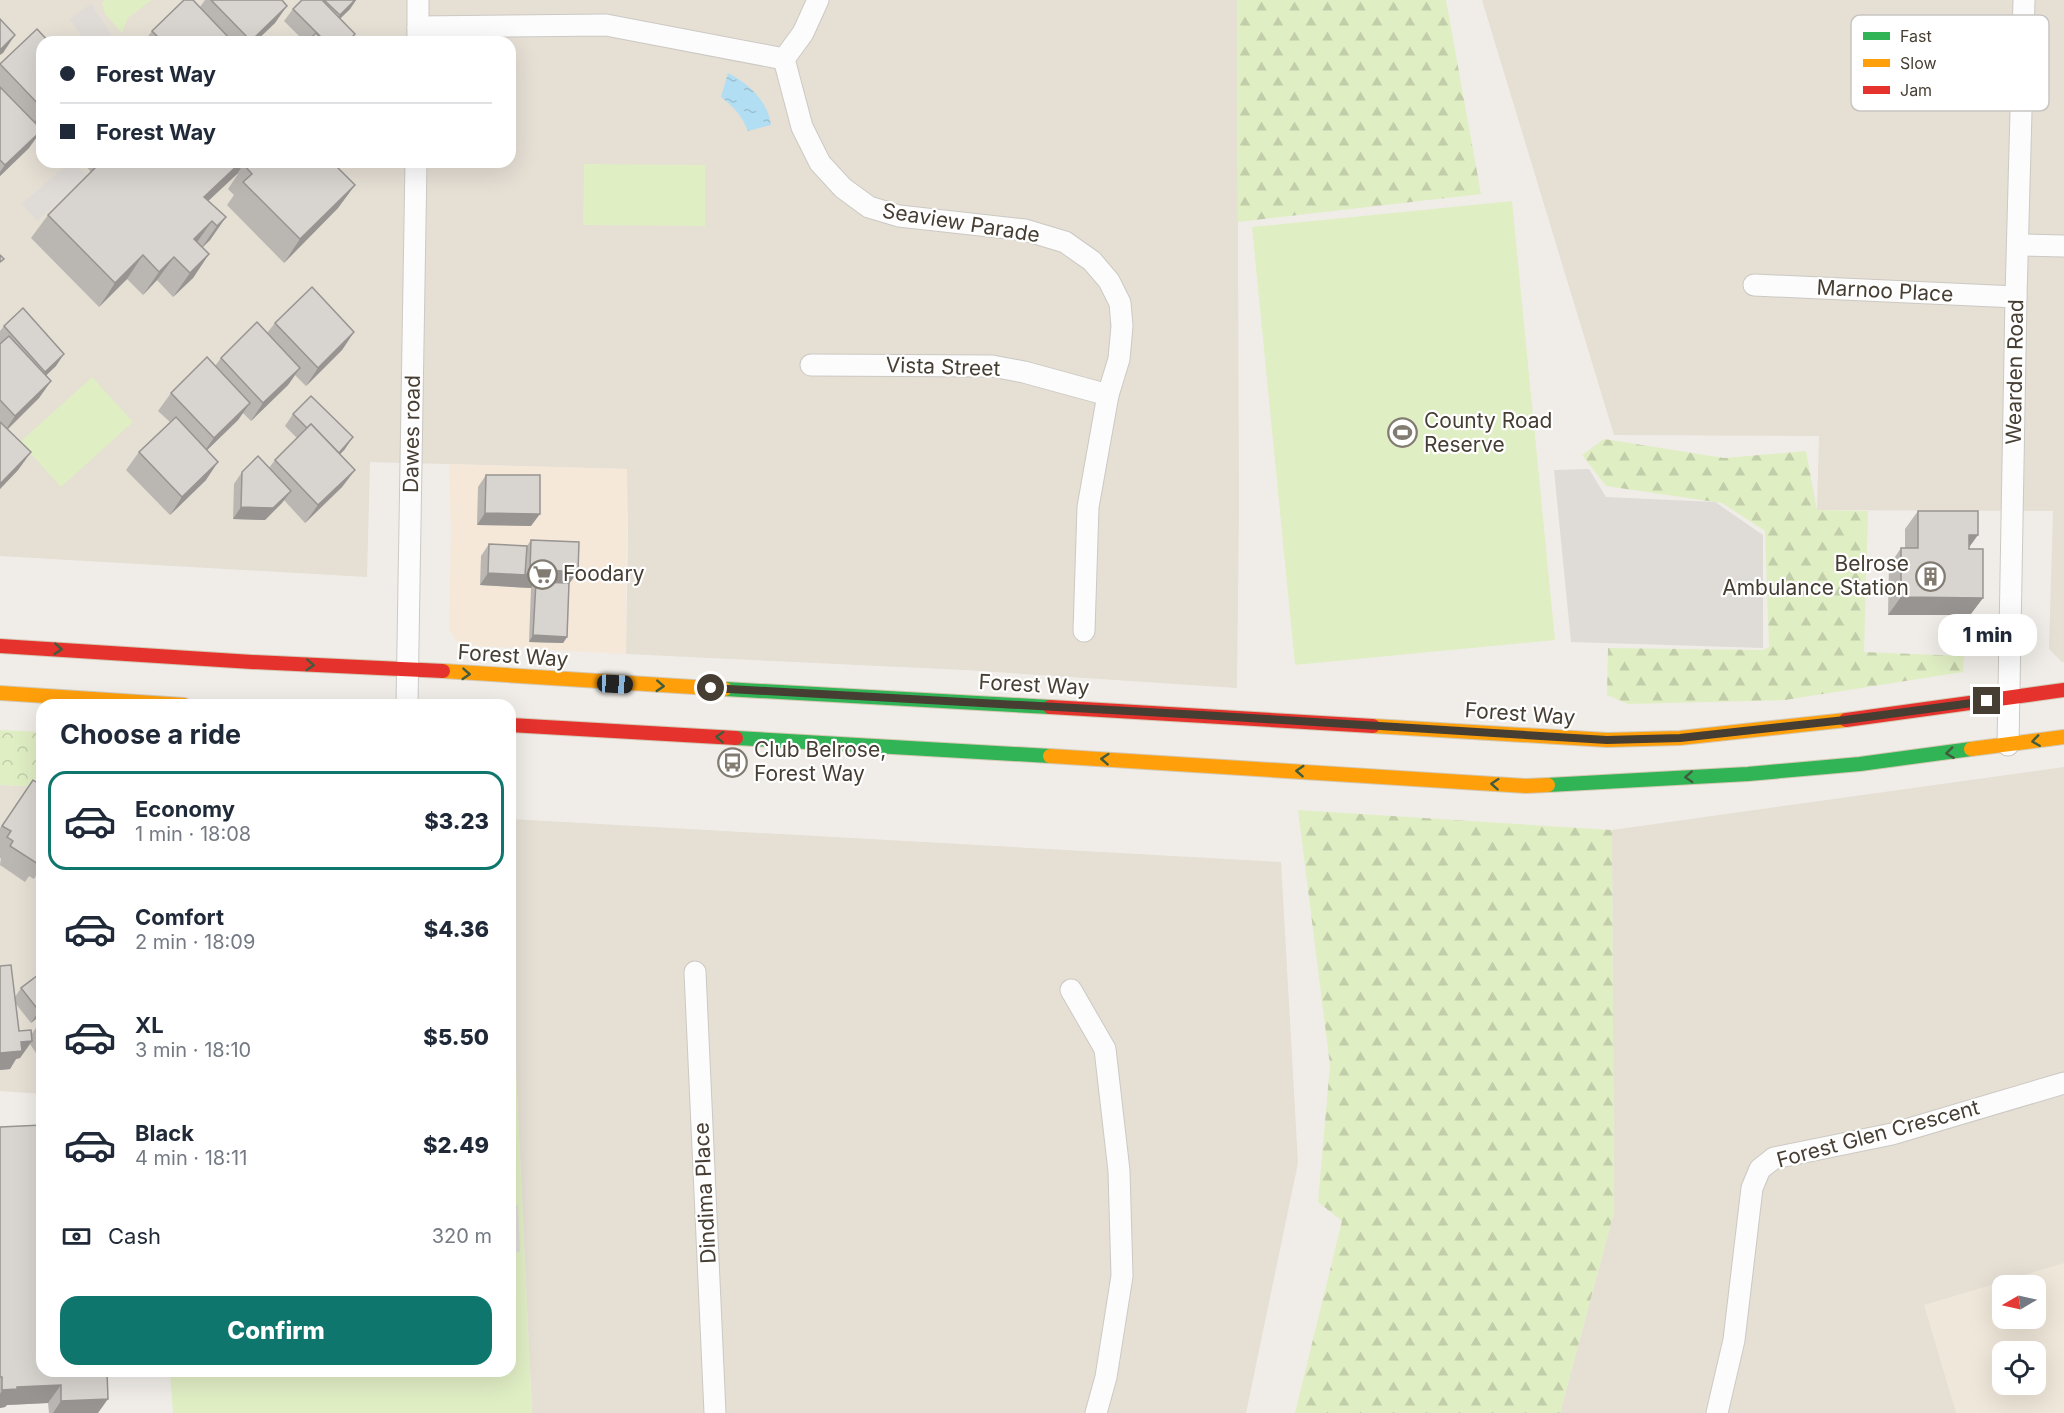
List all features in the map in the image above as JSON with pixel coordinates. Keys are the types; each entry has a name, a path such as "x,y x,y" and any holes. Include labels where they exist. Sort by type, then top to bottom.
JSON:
{"main road":[{"name":"Forest Way","path":"0,646 1607,740 1680,738 1845,720 2064,690"},
{"path":"0,693 92,699"},
{"path":"516,725 1526,786 1759,773 1860,764 2064,737"}],"street":[{"path":"418,0 418,34 606,25 784,59 803,33 818,0"},
{"name":"Wearden Road","path":"2024,0 2024,15"},
{"name":"Seaview Parade","path":"784,59 802,127 820,163 843,188 869,207 899,216 1025,230 1065,242 1092,261 1109,281 1120,303 1122,326 1119,359 1108,395 1088,507 1084,631"},
{"name":"Wearden Road","path":"2008,745 2021,111"},
{"name":"Dawes road","path":"407,699 416,168"},
{"path":"2018,245 2064,246"},
{"name":"Marnoo Place","path":"1754,285 2016,297"},
{"name":"Vista Street","path":"811,365 992,366 1024,372 1108,395"},
{"name":"Dindima Place","path":"695,972 715,1413"},
{"path":"1071,990 1105,1049 1119,1171 1122,1276 1106,1377 1096,1413"},
{"name":"Forest Glen Crescent","path":"1717,1413 1734,1340 1752,1188 1760,1169 1774,1158 1892,1134 2064,1083"}],"shaded area":[{"path":"0,0 1237,0 1239,505 1237,688 965,670 626,654 627,469 370,462 367,577 0,556"},
{"path":"1482,0 2064,0 2064,662 2049,649 2053,511 1817,510 1819,436 1614,435"},
{"path":"91,4 111,34 108,36 82,36 70,19"},
{"path":"63,168 80,168 87,176 37,221 22,204"},
{"path":"449,464 627,469 626,654 459,645 449,630 451,532"},
{"path":"1589,469 1606,497 1715,502 1763,535 1763,648 1571,642 1554,470"},
{"path":"2064,767 2064,1413 1560,1413 1614,1212 1612,830"},
{"path":"0,785 36,787 36,1094 0,1091"},
{"path":"516,819 1281,862 1298,1163 1246,1413 532,1413 516,1070"},
{"path":"516,1205 518,1205 520,1252 516,1252"},
{"path":"2064,1263 2064,1413 1956,1413 1924,1305 1992,1285 1992,1329 2046,1329 2046,1275 2024,1275"}],"green space":[{"path":"105,0 152,0 128,18 122,33 105,14 102,3"},
{"path":"1237,0 1446,0 1481,194 1238,222"},
{"path":"584,164 705,165 705,226 583,225"},
{"name":"County Road Reserve","path":"1512,201 1555,640 1295,665 1252,227"},
{"path":"92,377 133,422 61,487 20,442"},
{"path":"1604,439 1724,458 1806,451 1817,510 1868,511 1864,652 1964,656 1963,672 1785,700 1628,704 1607,695 1608,648 1763,650 1769,647 1765,531 1722,503 1606,486 1582,455"},
{"path":"0,730 36,732 36,787 0,785"},
{"path":"1298,810 1612,830 1614,1212 1560,1413 1295,1413 1342,1221 1318,1202 1330,1065"},
{"path":"516,1070 532,1413 173,1413 170,1377 516,1377"}],"water":[{"path":"728,73 743,82 762,101 771,125 748,131 737,112 721,97"}],"building":[{"path":"184,0 193,0 227,36 157,36 152,31"},
{"path":"211,0 282,0 287,6 256,36 246,36"},
{"path":"302,0 322,0 355,34 353,36 320,36 293,9"},
{"path":"324,0 355,0 340,15"},
{"path":"0,19 15,35 0,50"},
{"path":"37,29 43,36 36,36 36,102 0,64"},
{"path":"0,87 36,124 36,136 5,165 0,160"},
{"path":"95,168 235,168 204,197 226,217 217,226 212,221 194,239 209,254 190,273 174,257 159,272 143,255 115,283 48,215"},
{"path":"247,168 338,168 355,185 300,239 243,182 252,174"},
{"path":"312,287 354,332 318,368 275,323"},
{"path":"23,308 64,354 45,372 4,326"},
{"path":"257,322 300,368 263,403 221,358"},
{"path":"9,336 51,381 15,416 0,400 0,344"},
{"path":"207,357 250,403 214,438 171,393"},
{"path":"311,396 353,437 339,453 311,424 307,428 293,414"},
{"path":"176,417 218,462 182,497 139,452"},
{"path":"0,422 31,452 0,484"},
{"path":"311,424 355,470 318,505 275,460"},
{"path":"258,456 291,491 273,508 241,507 242,472"},
{"path":"486,475 540,475 540,514 485,513"},
{"name":"Belrose Ambulance Station","path":"1918,511 1978,511 1978,535 1969,535 1969,549 1983,549 1983,598 1901,597 1901,548 1918,548"},
{"path":"531,540 579,542 578,572 530,569"},
{"path":"489,544 527,546 525,575 488,573"},
{"path":"536,582 569,583 567,637 533,635"},
{"path":"33,780 36,782 36,863 10,846 13,841 7,837 11,831 2,826"},
{"path":"11,965 19,1031 31,1030 32,1041 21,1042 22,1051 0,1053 0,966"},
{"path":"36,977 36,1007 21,988"},
{"path":"36,1125 36,1377 107,1377 108,1399 61,1401 61,1385 2,1390 2,1377 0,1377 0,1127"}],"traffic: fast":[{"path":"725,689 1050,707"},
{"path":"736,738 1050,756"},
{"path":"1548,785 1748,774 1860,764 1971,749"}],"traffic: slow":[{"path":"443,671 725,689"},
{"path":"0,693 92,699"},
{"path":"1373,726 1607,740 1680,738 1846,720"},
{"path":"1971,749 2064,737"},
{"path":"1050,756 1526,786 1548,785"}],"traffic: jam":[{"path":"0,646 443,671"},
{"path":"1846,720 2064,690"},
{"path":"1050,707 1373,726"},
{"path":"516,725 736,738"}],"place":[{"name":"County Road Reserve","path":"1403,433"},
{"name":"Foodary","path":"542,574"},
{"name":"Belrose Ambulance Station","path":"1930,576"},
{"name":"Club Belrose, Forest Way","path":"733,762"}],"route":[{"path":"711,688 1607,740 1680,738 1845,720 1987,701"}]}
